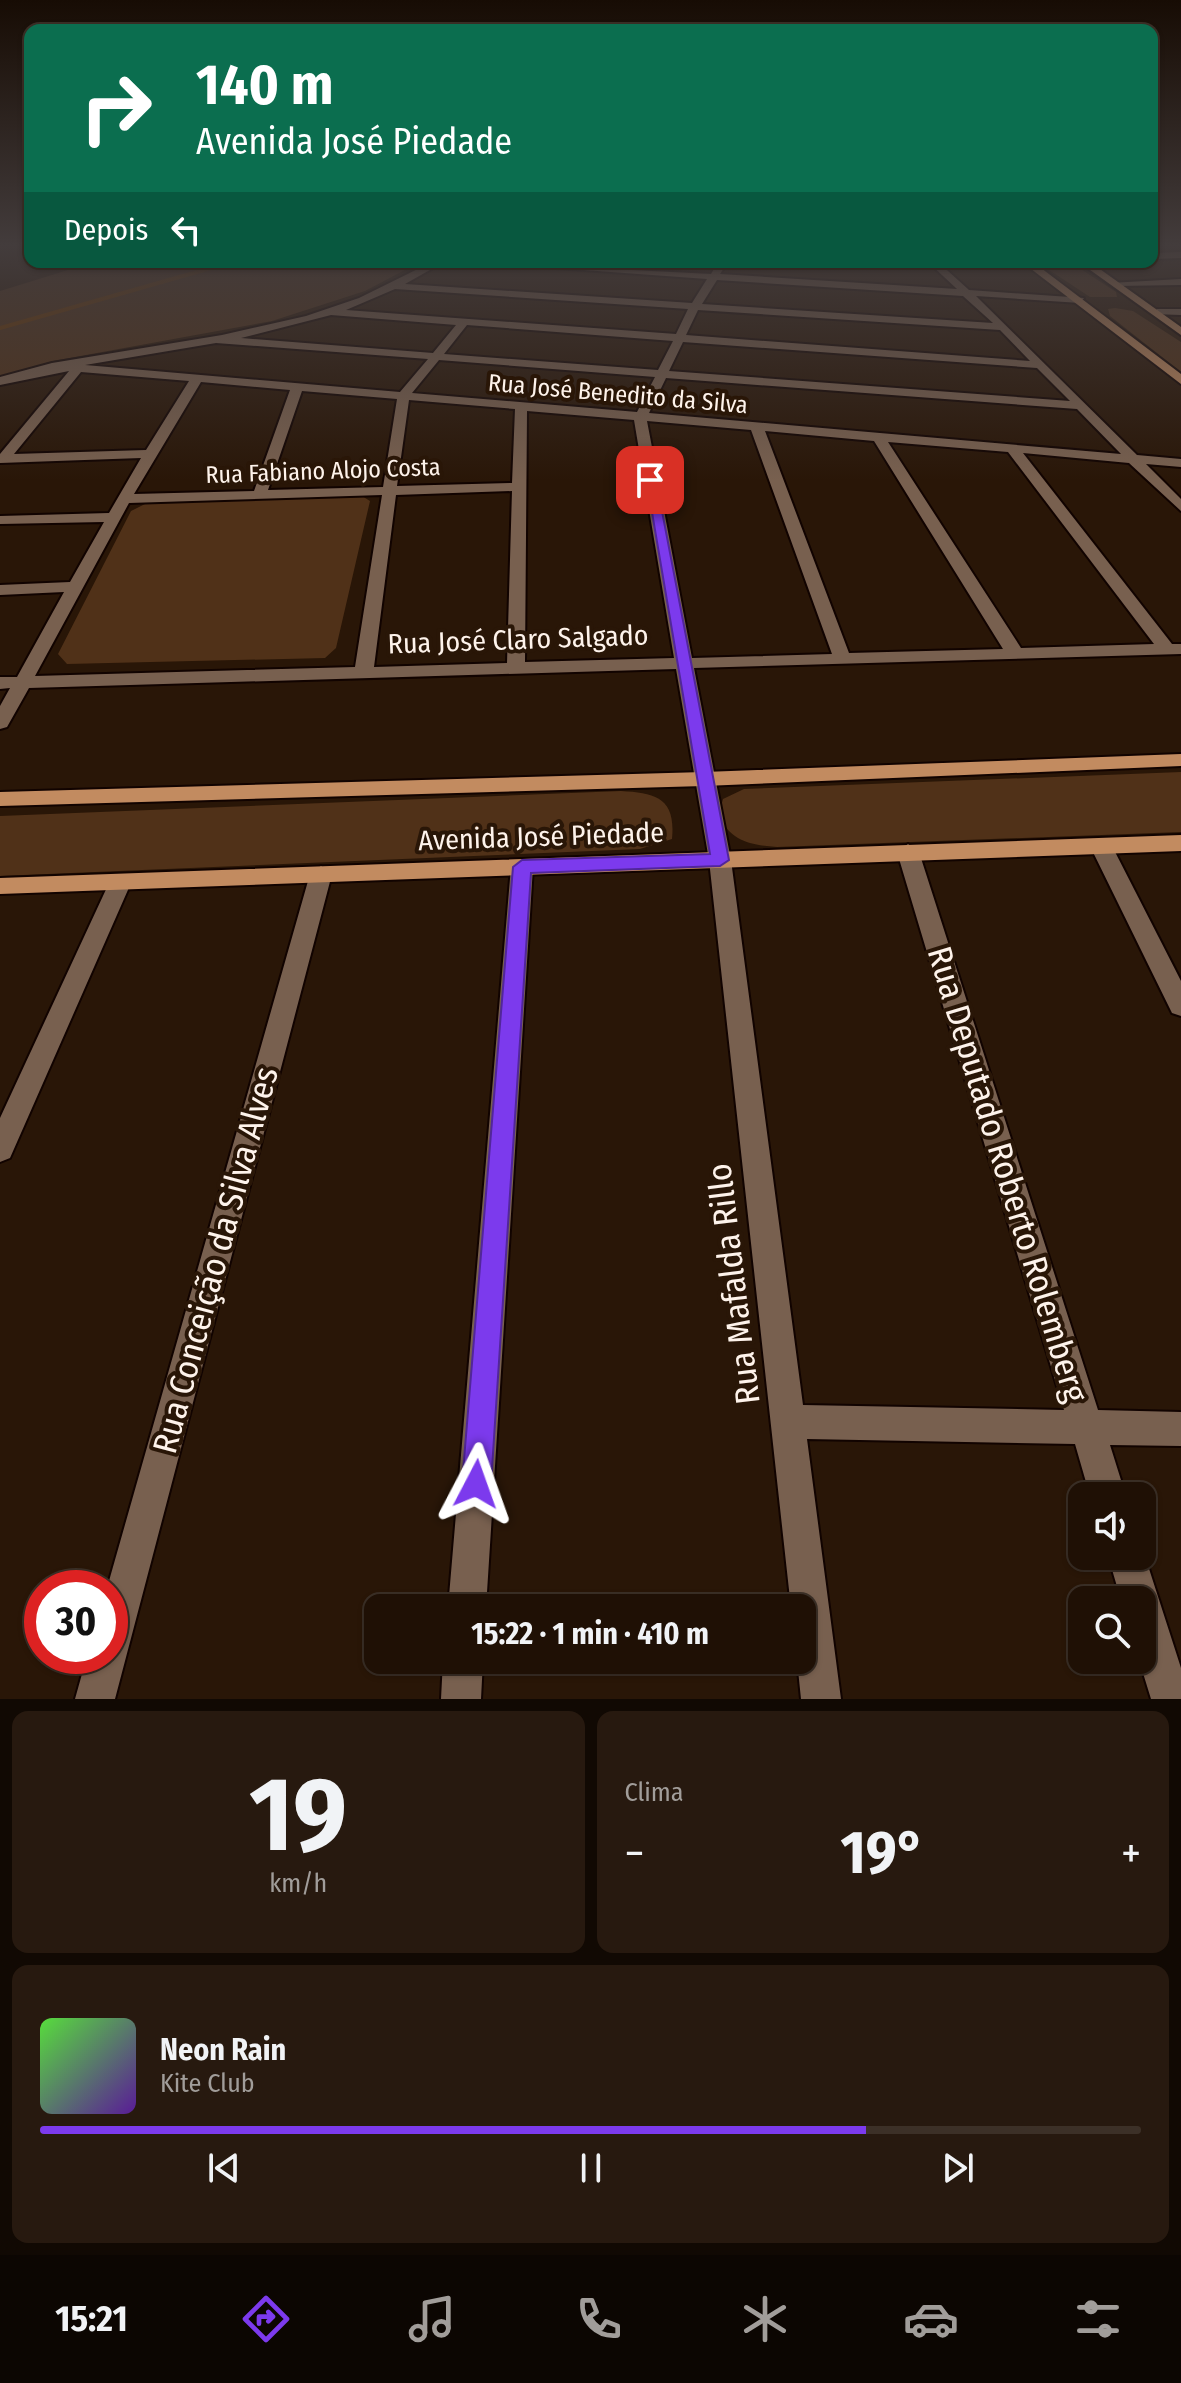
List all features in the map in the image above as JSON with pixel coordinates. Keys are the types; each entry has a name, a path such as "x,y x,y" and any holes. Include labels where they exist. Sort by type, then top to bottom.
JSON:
{"main road":[{"path":"1108,322 1181,380"},
{"name":"Avenida José Piedade","path":"0,799 704,779 1181,760"},
{"name":"Avenida José Piedade","path":"0,886 1181,843"}],"street":[{"path":"0,381 52,366 208,339 284,322"},
{"path":"454,322 1042,365"},
{"path":"640,419 687,322"},
{"path":"926,322 1003,327"},
{"path":"998,322 1181,507"},
{"path":"364,671 403,397 463,323"},
{"path":"208,339 1082,406"},
{"name":"Rua José Benedito da Silva","path":"52,366 640,419 1181,463"},
{"path":"2,459 78,368"},
{"path":"0,723 127,499 148,454 196,380"},
{"path":"260,494 297,388"},
{"path":"516,667 521,407"},
{"name":"Rua Mafalda Rillo","path":"640,419 720,860 821,1699"},
{"path":"757,428 842,658"},
{"path":"879,438 1015,653"},
{"path":"1013,450 1174,649"},
{"path":"2,459 148,454"},
{"name":"Rua Fabiano Alojo Costa","path":"127,499 519,487"},
{"path":"0,520 117,517"},
{"path":"0,590 77,587"},
{"name":"Rua José Claro Salgado","path":"0,683 1174,649"},
{"path":"1101,846 1181,1006"},
{"name":"Rua Deputado Roberto Rolemberg","path":"908,852 1104,1482"},
{"path":"468,1594 522,867"},
{"name":"Rua Conceição da Silva Alves","path":"128,1579 321,874"},
{"path":"0,1149 120,883"},
{"path":"788,1422 1181,1429"},
{"path":"1156,1651 1171,1699"},
{"path":"95,1699 102,1674"},
{"path":"461,1699 462,1674"}],"shaded area":[{"path":"0,322 265,322 53,361 0,377"},
{"path":"1118,322 1150,322 1181,342 1181,372"},
{"path":"362,496 370,501 336,648 325,658 67,664 58,654 131,511 147,503"},
{"path":"1181,772 1181,832 777,847 758,845 736,837 718,817 723,799 744,789"},
{"path":"621,791 661,800 671,814 672,839 640,849 0,876 0,816"}],"waterway":[{"path":"0,328 20,322"}],"route":[{"path":"476,1484 522,867 720,860 650,480"}]}
